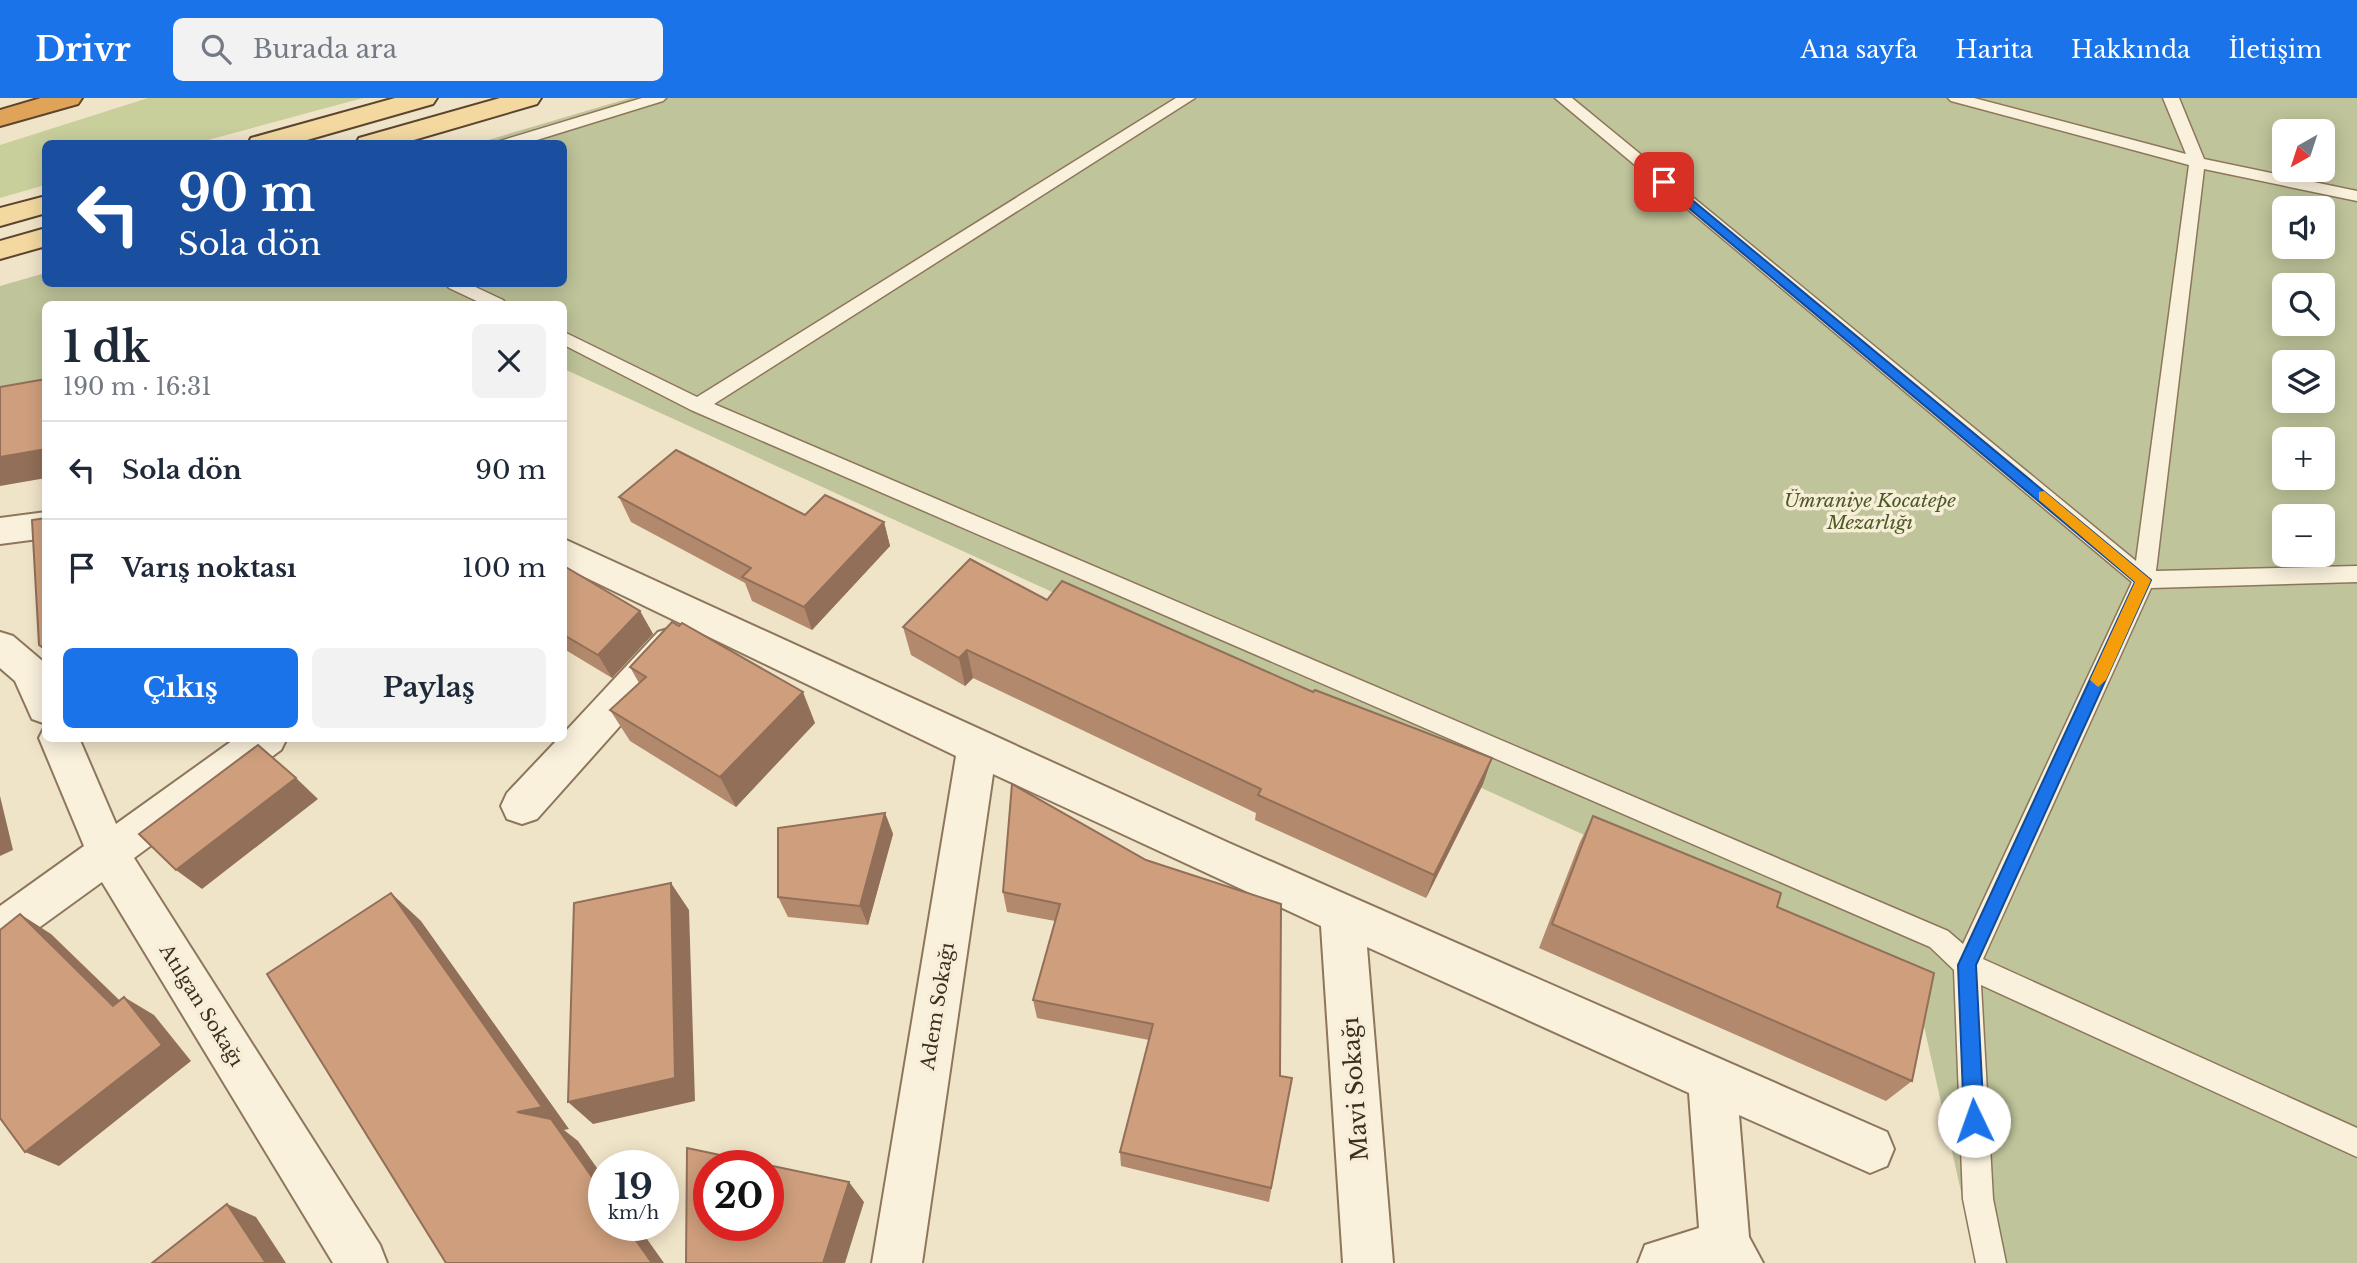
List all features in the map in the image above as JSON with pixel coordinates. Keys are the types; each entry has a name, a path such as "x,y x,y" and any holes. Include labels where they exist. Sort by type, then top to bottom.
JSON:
{"highway":[{"path":"0,118 69,98"}],"main road":[{"path":"275,140 424,98"},
{"path":"383,140 528,98"},
{"path":"0,217 42,205"},
{"path":"0,250 42,238"}],"street":[{"path":"0,531 42,526"},
{"path":"567,553 977,748 1578,1022 1870,1149"},
{"path":"522,806 696,616"},
{"path":"0,648 25,673 42,701"},
{"name":"Atılgan Sokağı","path":"60,742 107,854 362,1263"},
{"path":"0,931 261,742"},
{"name":"Adem Sokağı","path":"898,1263 977,748"},
{"name":"Mavi Sokağı","path":"1342,914 1368,1263"},
{"path":"1663,1263 1731,1255 1713,1080"}],"lane":[{"path":"519,140 658,98"},
{"path":"698,405 1187,98"},
{"path":"1563,98 2144,580 2357,574"},
{"path":"1956,98 2197,162 2357,196"},
{"path":"1992,1263 1978,1199 1967,965 2144,580 2197,162 2171,98"},
{"path":"461,287 491,301"},
{"path":"567,340 698,405 1938,939 1967,965 2357,1143"}],"green space":[{"path":"148,98 363,98 208,140 42,140 42,186 0,198 0,145"},
{"name":"Ümraniye Kocatepe Mezarlığı","path":"630,98 2357,98 2357,1263 1977,1263 1915,986 567,370 567,301 42,301 42,418 0,424 0,286 42,274 42,287 567,287 567,140 488,140"}],"building":[{"path":"42,380 42,450 0,457 0,387"},
{"path":"676,450 805,515 825,495 884,522 804,607 742,577 751,568 619,497"},
{"path":"42,519 42,647 39,645 32,520"},
{"path":"970,559 1047,600 1062,581 1313,692 1315,690 1492,758 1434,875 1258,795 1261,789 967,650 959,658 903,627"},
{"path":"567,568 640,611 598,655 567,637"},
{"path":"672,622 679,626 682,623 803,692 720,777 610,710 646,677 630,667"},
{"path":"258,745 296,778 176,870 139,834"},
{"path":"1012,784 1146,860 1281,904 1280,1076 1292,1078 1271,1188 1120,1152 1153,1024 1033,1000 1060,904 1003,892"},
{"path":"885,813 860,906 778,897 778,828"},
{"path":"1593,816 1781,893 1777,907 1934,973 1912,1081 1552,924"},
{"path":"671,883 675,1078 568,1102 574,903"},
{"path":"391,893 542,1107 517,1112 551,1119 588,1171 588,1241 636,1241 652,1263 446,1263 267,974"},
{"path":"20,914 113,1006 124,997 162,1045 25,1152 0,1118 0,930"},
{"path":"687,1148 697,1150 693,1150 693,1241 784,1241 784,1168 849,1182 823,1263 686,1263"},
{"path":"227,1204 266,1263 152,1263"}],"slow traffic":[{"path":"2044,496 2144,580 2098,680"}],"route":[{"path":"1664,182 2144,580 1967,965 1974,1121"}]}
